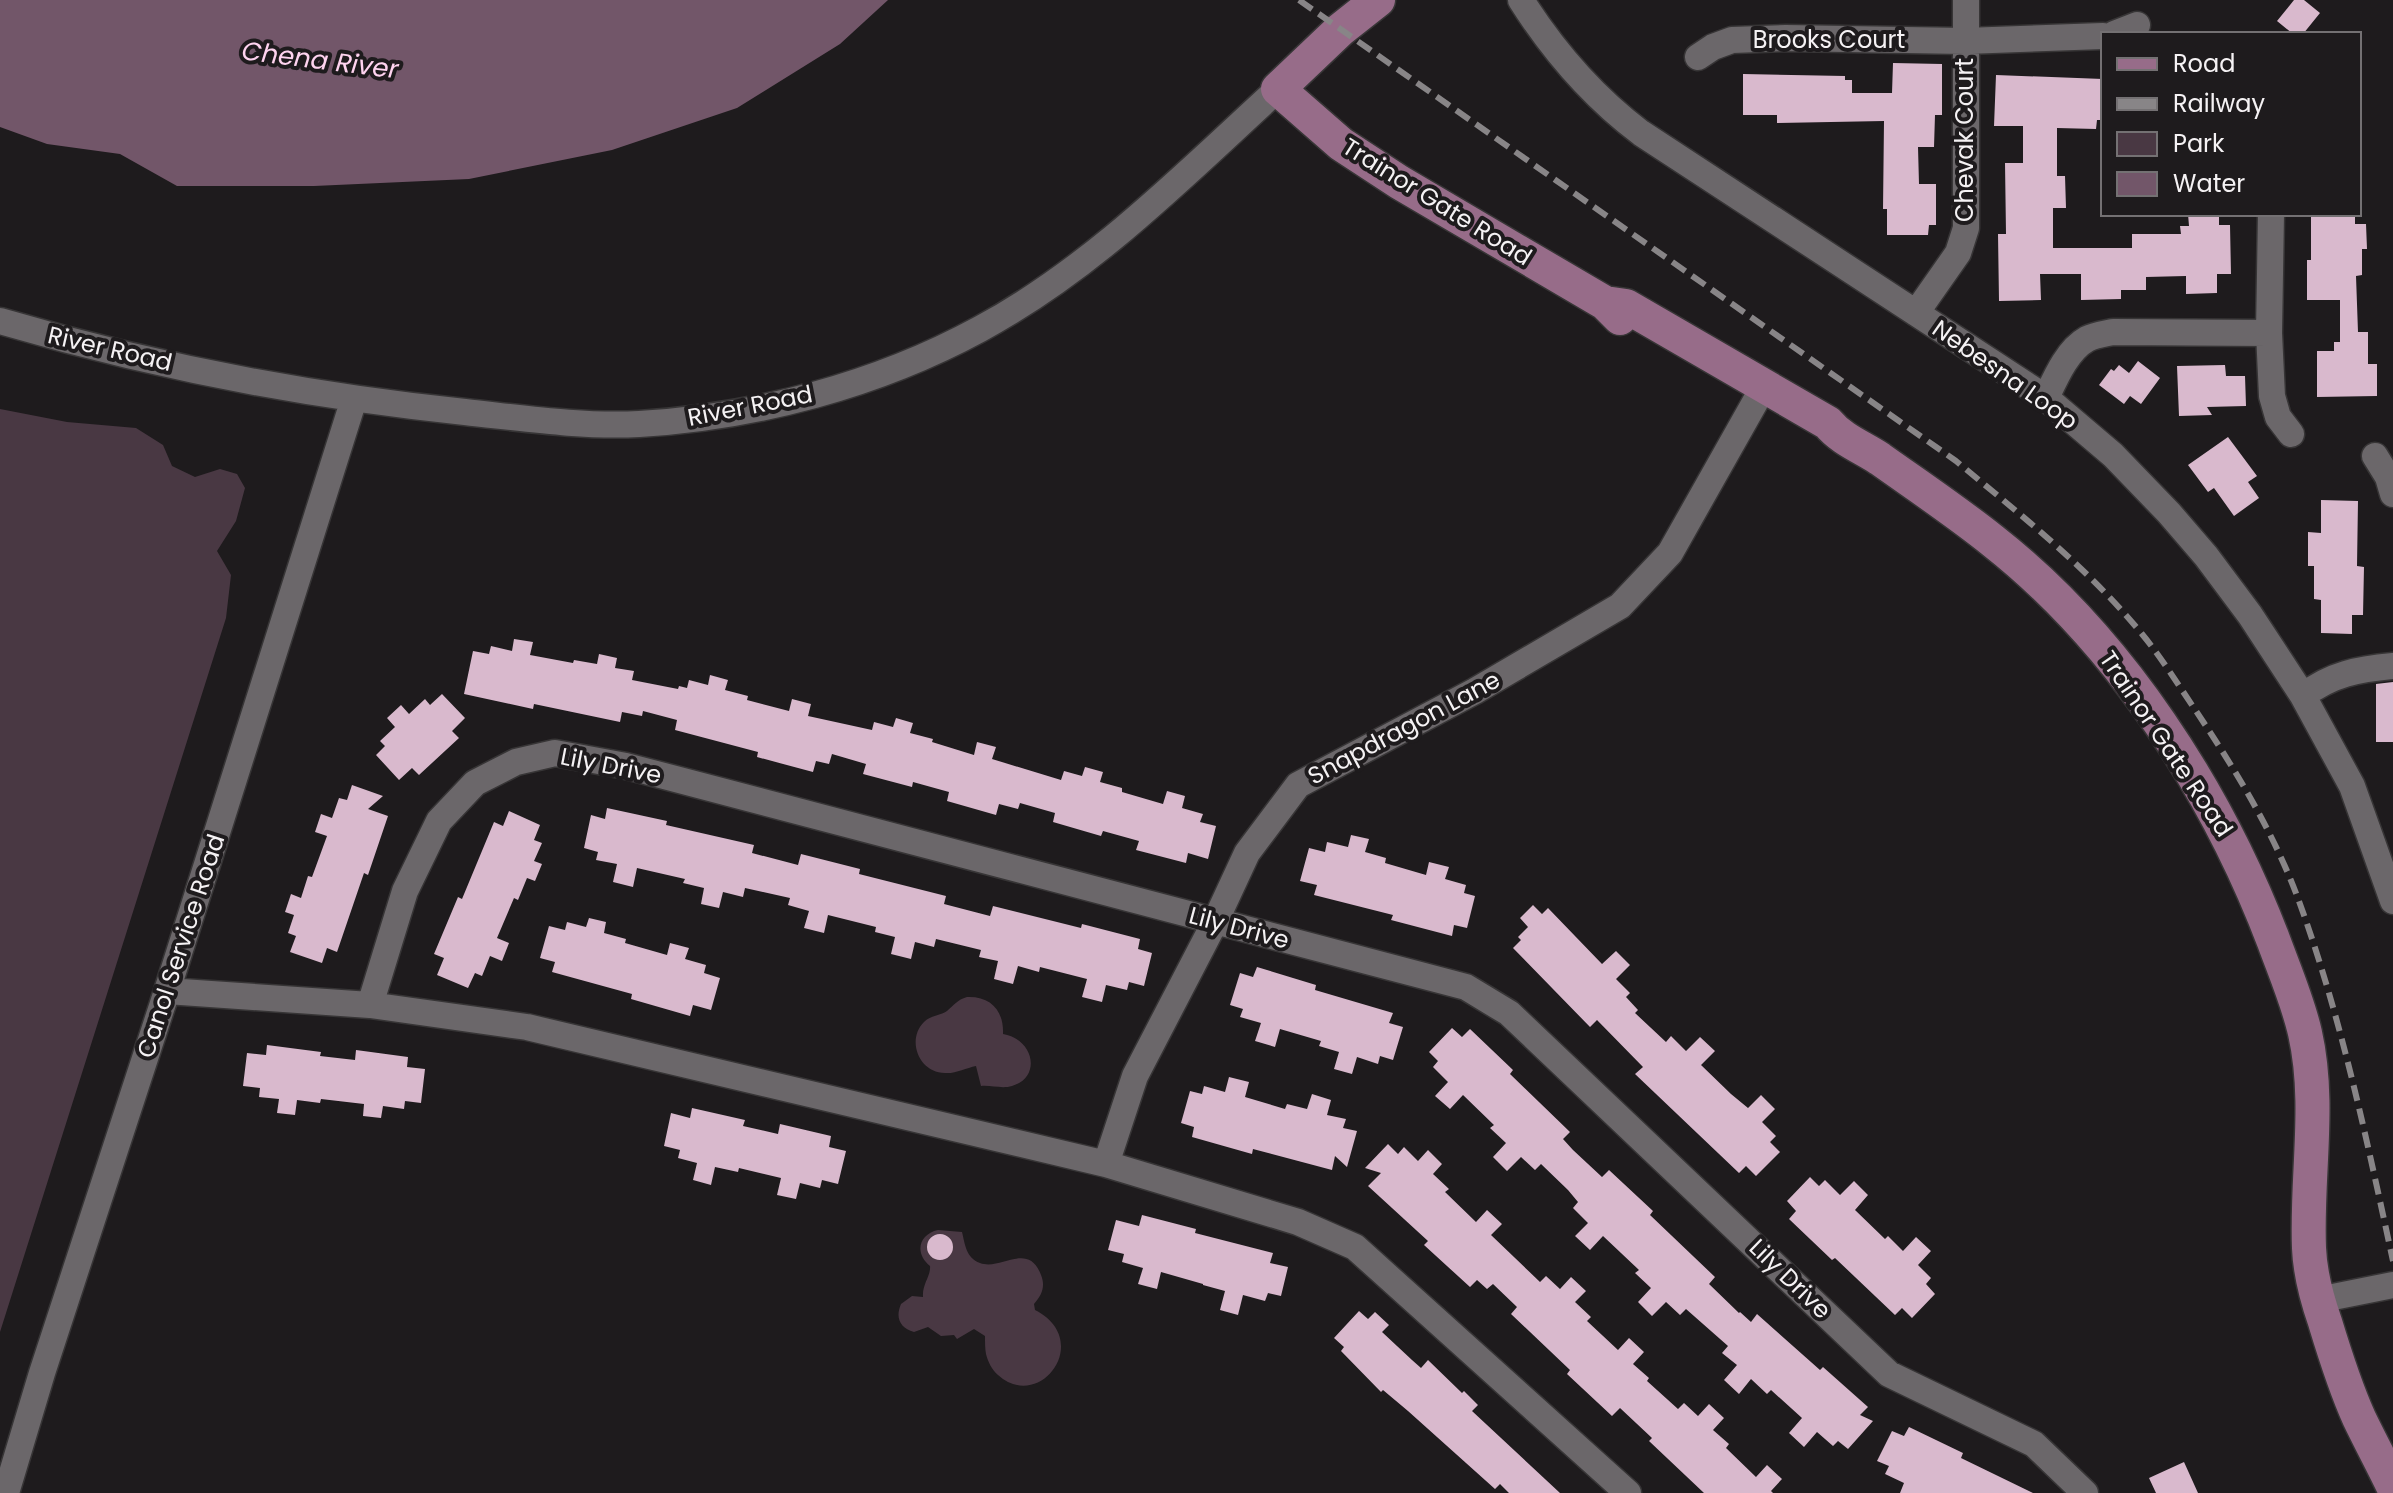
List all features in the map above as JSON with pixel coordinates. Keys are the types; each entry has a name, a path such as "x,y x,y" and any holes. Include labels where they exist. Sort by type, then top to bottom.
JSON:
{"main road":[{"name":"River Road","path":"1278,89 1340,30 1378,0"},
{"name":"Trainor Gate Road","path":"1278,89 1341,144 1605,303 1619,318 1820,433 1838,435"},
{"name":"Trainor Gate Road","path":"1605,303 1626,306 1828,423 1838,435 1874,456 1994,542 2085,625 2166,735 2232,842 2256,895 2305,1032 2314,1111 2309,1251 2318,1300 2353,1403 2393,1486"}],"street":[{"name":"Nebesna Loop","path":"1521,0 1545,38 1615,114 2046,398 2113,455 2206,556 2250,615 2303,696 2352,786 2393,898"},
{"name":"Chevak Court","path":"1916,313 1958,253 1966,228 1966,0"},
{"name":"Brooks Court","path":"1698,57 1732,40 1965,41 2101,36"},
{"name":"River Road","path":"0,321 66,341 125,354 354,399 553,421 638,424 722,415 806,397 899,369 980,329 1036,295 1109,243 1278,89"},
{"path":"2271,216 2269,333 2272,396 2278,417 2291,434"},
{"path":"2046,398 2071,354 2083,341 2092,337 2113,332 2269,333"},
{"name":"Snapdragon Lane","path":"1106,1164 1135,1076 1247,853 1298,785 1475,691 1620,606 1670,553 1758,397"},
{"name":"Canol Service Road","path":"6,1493 354,399"},
{"path":"2375,456 2388,477 2393,494"},
{"path":"2303,696 2337,675 2393,666"},
{"name":"Lily Drive","path":"370,1005 405,891 439,821 475,783 516,762 555,753 626,766 1466,987 1509,1013 1889,1374 2034,1444 2085,1493"},
{"path":"167,991 370,1005 527,1027 1106,1164 1298,1222 1355,1247 1628,1493"},
{"path":"2318,1300 2393,1285"}],"green space":[{"path":"0,409 67,422 136,428 163,445 172,466 195,477 220,469 237,474 245,488 236,521 217,551 231,575 226,618 0,1332"},
{"path":"967,997 983,999 994,1006 1001,1018 1003,1034 1014,1037 1027,1050 1031,1067 1021,1081 1008,1087 981,1086 976,1066 945,1073 936,1072 922,1062 916,1046 919,1029 927,1020 944,1013"},
{"path":"938,1230 962,1232 969,1254 980,1263 1022,1258 1036,1265 1043,1287 1034,1304 1035,1310 1052,1323 1060,1338 1060,1354 1054,1368 1044,1379 1030,1385 1014,1384 998,1375 987,1357 985,1336 974,1329 957,1339 954,1335 941,1336 928,1327 914,1332 902,1325 899,1318 901,1304 912,1296 923,1297 929,1273 930,1266 922,1255 921,1245 926,1235"}],"water":[{"name":"Chena River","path":"0,0 888,0 840,44 737,108 612,150 469,179 314,186 177,186 120,154 47,144 0,127"}],"building":[{"path":"2294,0 2304,0 2320,13 2305,32 2291,32 2277,21"},
{"path":"1893,63 1942,64 1942,115 1935,115 1934,147 1918,147 1919,184 1936,184 1936,225 1929,225 1928,235 1887,235 1887,209 1883,209 1884,121 1777,123 1777,115 1743,115 1743,74 1845,76 1845,80 1852,80 1852,93 1892,93"},
{"path":"1996,75 2101,79 2101,120 2097,120 2096,129 2057,128 2057,176 2065,176 2066,208 2053,208 2053,248 2132,248 2132,234 2181,234 2180,226 2189,226 2188,216 2219,216 2219,225 2230,225 2231,274 2217,274 2217,293 2186,294 2186,276 2146,277 2146,290 2121,290 2121,299 2081,300 2081,274 2040,274 2041,300 1999,301 1998,234 2006,234 2005,163 2023,163 2023,126 1994,126"},
{"path":"2311,216 2355,216 2355,224 2366,224 2367,249 2362,249 2362,275 2356,276 2358,332 2368,332 2368,364 2377,364 2377,396 2317,397 2317,351 2334,351 2334,342 2340,342 2340,300 2307,300 2307,260 2311,260"},
{"path":"2138,361 2160,378 2141,404 2130,396 2124,404 2099,385 2111,369 2114,371 2119,365 2129,373"},
{"path":"2225,365 2226,376 2245,376 2246,406 2207,407 2212,415 2179,416 2177,366"},
{"path":"2228,437 2257,476 2248,482 2259,498 2234,516 2214,488 2208,492 2188,465"},
{"path":"2321,500 2358,501 2357,566 2364,567 2363,615 2352,615 2352,634 2321,633 2321,600 2314,599 2314,566 2308,566 2308,532 2321,533"},
{"path":"514,639 533,642 530,655 573,663 574,660 597,664 599,654 617,658 615,668 634,671 632,680 678,689 679,686 687,688 689,680 708,685 710,675 728,680 725,690 748,696 747,700 789,711 792,699 811,704 808,716 872,730 874,722 893,727 896,718 913,723 910,733 933,739 932,742 974,755 977,742 996,747 992,759 1061,780 1064,771 1082,776 1085,767 1103,772 1100,782 1163,804 1167,791 1185,796 1182,808 1203,814 1200,822 1216,826 1208,859 1188,853 1186,863 1136,850 1139,841 1103,831 1101,836 1053,822 1055,813 1020,803 1018,809 999,804 996,815 947,801 949,792 913,782 912,787 863,774 866,764 832,754 829,764 816,761 813,772 757,757 758,752 675,730 677,720 643,711 642,716 622,712 620,722 534,704 533,709 464,694 473,651 489,654 491,646 512,651"},
{"path":"2393,682 2393,742 2376,742 2376,684"},
{"path":"442,694 465,718 452,731 459,738 419,775 412,768 399,780 376,755 385,746 380,741 395,727 387,718 401,705 409,714 425,699 430,705"},
{"path":"352,785 383,796 368,809 388,816 368,875 364,873 337,952 327,948 322,963 290,952 296,936 288,933 294,915 285,912 291,894 301,898 308,876 312,877 327,836 315,832 321,814 332,818 339,798 347,800"},
{"path":"607,808 754,845 752,853 798,865 801,854 860,869 859,874 946,896 944,904 990,916 993,906 1140,939 1138,949 1152,953 1144,986 1129,982 1127,990 1106,985 1102,1002 1082,997 1087,979 1040,967 1039,972 1018,966 1013,984 994,979 998,961 979,957 981,950 936,939 934,947 915,942 911,959 891,954 895,937 875,932 876,927 828,915 824,933 804,928 809,911 788,905 790,898 745,888 743,897 723,892 719,908 701,904 704,888 683,883 685,879 637,868 633,887 613,882 617,864 596,860 598,852 584,848 591,815 605,819"},
{"path":"509,811 540,825 534,840 542,843 534,861 542,864 535,881 527,878 518,900 514,898 497,938 509,943 502,961 490,956 482,976 475,973 468,988 437,975 444,958 434,954 458,897 462,899 494,822 503,826"},
{"path":"1351,835 1369,839 1365,852 1386,858 1385,863 1426,875 1429,862 1449,867 1445,879 1466,885 1464,893 1475,896 1467,928 1454,925 1452,936 1391,920 1393,915 1314,895 1317,885 1300,881 1309,848 1325,852 1327,842 1348,847"},
{"path":"1533,905 1542,914 1548,908 1602,964 1616,951 1630,965 1616,979 1630,993 1626,997 1638,1010 1635,1013 1666,1042 1671,1036 1686,1051 1700,1037 1715,1051 1701,1065 1731,1094 1748,1108 1761,1095 1775,1109 1762,1122 1776,1136 1770,1142 1780,1152 1756,1176 1746,1166 1739,1173 1635,1074 1643,1067 1597,1020 1590,1027 1513,948 1528,927 1520,918"},
{"path":"589,918 606,922 604,933 626,939 625,943 667,955 670,943 689,948 685,959 706,965 704,973 720,978 711,1010 693,1005 690,1016 631,999 632,994 552,972 555,962 540,958 549,926 565,930 567,922 586,927"},
{"path":"1257,967 1316,985 1315,990 1393,1013 1389,1023 1403,1027 1393,1060 1380,1056 1378,1064 1357,1057 1352,1074 1334,1069 1339,1052 1319,1046 1321,1041 1280,1029 1275,1047 1255,1041 1261,1023 1240,1017 1243,1009 1230,1005 1240,973 1253,977"},
{"path":"1452,1028 1462,1037 1470,1029 1513,1070 1510,1074 1570,1132 1563,1139 1573,1150 1602,1177 1609,1170 1653,1211 1650,1215 1715,1277 1709,1284 1739,1313 1751,1322 1757,1314 1820,1370 1823,1367 1868,1407 1860,1415 1873,1421 1848,1449 1838,1441 1833,1446 1817,1432 1804,1447 1789,1433 1802,1418 1771,1390 1767,1394 1751,1379 1739,1394 1724,1380 1737,1365 1722,1353 1728,1346 1686,1309 1680,1315 1666,1302 1652,1316 1638,1302 1651,1288 1635,1273 1639,1270 1603,1236 1590,1250 1575,1236 1588,1223 1573,1208 1578,1202 1568,1190 1541,1164 1535,1170 1521,1157 1507,1171 1493,1157 1506,1143 1490,1128 1494,1125 1463,1095 1450,1109 1435,1096 1448,1082 1433,1067 1438,1061 1429,1052"},
{"path":"267,1045 355,1060 356,1050 408,1057 407,1067 425,1069 421,1103 405,1101 404,1109 383,1106 381,1118 363,1116 364,1104 321,1099 320,1103 297,1100 295,1115 277,1113 279,1099 259,1097 260,1088 243,1086 247,1053 266,1055"},
{"path":"1229,1077 1249,1082 1245,1097 1285,1109 1287,1104 1307,1109 1312,1094 1331,1100 1327,1115 1346,1119 1343,1128 1357,1131 1347,1167 1335,1156 1332,1170 1253,1149 1252,1154 1192,1137 1194,1127 1181,1123 1190,1091 1202,1094 1204,1086 1225,1092"},
{"path":"692,1108 745,1120 743,1126 778,1134 780,1124 831,1136 829,1147 846,1151 838,1184 822,1180 820,1188 800,1183 796,1199 777,1195 781,1178 739,1168 738,1172 715,1167 711,1185 693,1180 697,1163 678,1158 680,1150 664,1146 671,1113 690,1118"},
{"path":"1388,1144 1398,1154 1404,1147 1418,1161 1428,1150 1442,1164 1433,1174 1449,1189 1445,1192 1476,1222 1487,1210 1502,1224 1491,1235 1540,1282 1546,1276 1560,1289 1571,1277 1586,1291 1575,1302 1591,1317 1587,1321 1618,1350 1629,1338 1644,1352 1633,1364 1678,1409 1684,1403 1698,1416 1709,1404 1724,1418 1713,1430 1729,1444 1726,1448 1756,1477 1767,1465 1782,1479 1771,1491 1773,1493 1704,1493 1649,1441 1652,1438 1620,1408 1612,1416 1567,1374 1570,1370 1511,1314 1517,1307 1493,1284 1487,1289 1477,1280 1470,1287 1424,1245 1428,1241 1368,1186 1381,1173 1365,1168"},
{"path":"1810,1177 1819,1186 1825,1180 1840,1195 1854,1181 1868,1195 1855,1210 1885,1239 1888,1236 1903,1251 1916,1237 1931,1251 1918,1265 1931,1278 1926,1284 1935,1294 1912,1318 1902,1308 1895,1315 1789,1219 1796,1211 1787,1201"},
{"path":"1142,1215 1196,1229 1195,1233 1273,1253 1270,1263 1288,1267 1281,1296 1268,1293 1265,1301 1243,1295 1238,1315 1220,1310 1225,1291 1203,1284 1161,1272 1157,1289 1138,1284 1143,1268 1122,1262 1124,1254 1108,1250 1116,1220 1139,1226"},
{"path":"940,1234 949,1238 953,1247 949,1256 940,1260 931,1256 927,1247 931,1238"},
{"path":"1359,1311 1368,1319 1375,1312 1389,1325 1382,1332 1421,1368 1428,1360 1462,1393 1464,1391 1478,1405 1472,1411 1560,1493 1509,1493 1500,1484 1495,1489 1408,1411 1383,1390 1381,1392 1341,1351 1344,1347 1334,1338"},
{"path":"1909,1427 1963,1453 1961,1458 2033,1493 1900,1493 1904,1483 1885,1474 1889,1466 1877,1461 1892,1431 1904,1436"},
{"path":"2184,1462 2198,1493 2156,1493 2149,1478"}],"railway":[{"path":"1299,0 1956,461 2053,543 2142,634 2224,755 2266,827 2290,878 2341,1036 2393,1261"}]}
